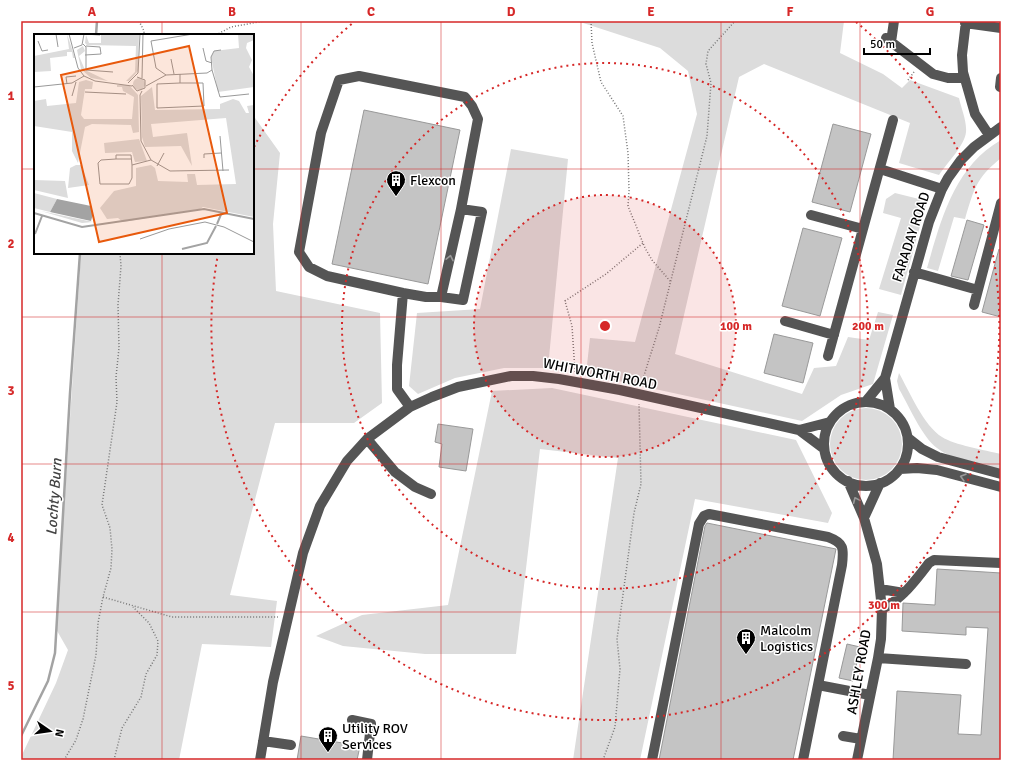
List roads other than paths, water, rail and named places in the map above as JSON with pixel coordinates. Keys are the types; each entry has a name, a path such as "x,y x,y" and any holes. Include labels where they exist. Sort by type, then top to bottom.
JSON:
{"street":[{"path":"894,21 889,40 933,74 948,78 964,78"},
{"path":"988,135 975,114 964,78 962,55 966,22 1001,28"},
{"path":"441,297 461,209 478,119 472,106 464,97 359,76 339,80 321,133 299,252 309,267 327,276 403,293 426,297 441,297 463,300 482,212 461,209"},
{"path":"828,356 893,120"},
{"name":"FARADAY ROAD","path":"867,400 885,378 929,222 942,189 961,160 988,135 1001,127"},
{"path":"880,169 942,189"},
{"path":"974,305 1001,204"},
{"path":"811,215 863,229"},
{"path":"914,272 978,290"},
{"path":"403,293 397,365 397,389 410,407"},
{"path":"785,320 834,335"},
{"name":"WHITWORTH ROAD","path":"260,760 273,682 282,641 303,553 320,506 347,461 367,439 410,407 458,387 511,376 533,376 639,394 799,430 823,448"},
{"name":"FARADAY ROAD","path":"885,378 890,408"},
{"path":"867,400 890,408 899,416 908,438 908,449 905,460 900,469 892,477 880,483 858,485 833,473 826,462 823,448 823,436 830,422 840,410 852,403 867,400"},
{"name":"WHITWORTH ROAD","path":"799,430 830,422"},
{"path":"908,438 922,449 938,457 1001,474"},
{"path":"367,439 395,472 415,487 431,494"},
{"path":"900,469 917,468 937,470 1001,487"},
{"name":"ASHLEY ROAD","path":"848,481 864,518 877,564 882,609 881,639 878,658 857,760"},
{"path":"864,518 880,483"},
{"path":"652,760 699,524 704,516 713,514 828,537 841,544 843,554 842,565 803,760"},
{"path":"882,609 904,593 929,563 934,560 1001,563"},
{"path":"880,589 904,593"},
{"path":"878,658 966,664"},
{"path":"818,685 870,695"},
{"path":"352,720 372,724 367,760"},
{"path":"843,736 861,739"},
{"path":"263,741 291,745"}],"waterway":[{"name":"Lochty Burn","path":"96,34 97,21"},
{"name":"Lochty Burn","path":"21,736 48,681 55,653 70,393 80,254"}],"place":[{"name":"Flexcon","path":"396,197"},
{"name":"Malcolm Logistics","path":"746,655"},
{"name":"Utility ROV Services","path":"328,753"}]}
